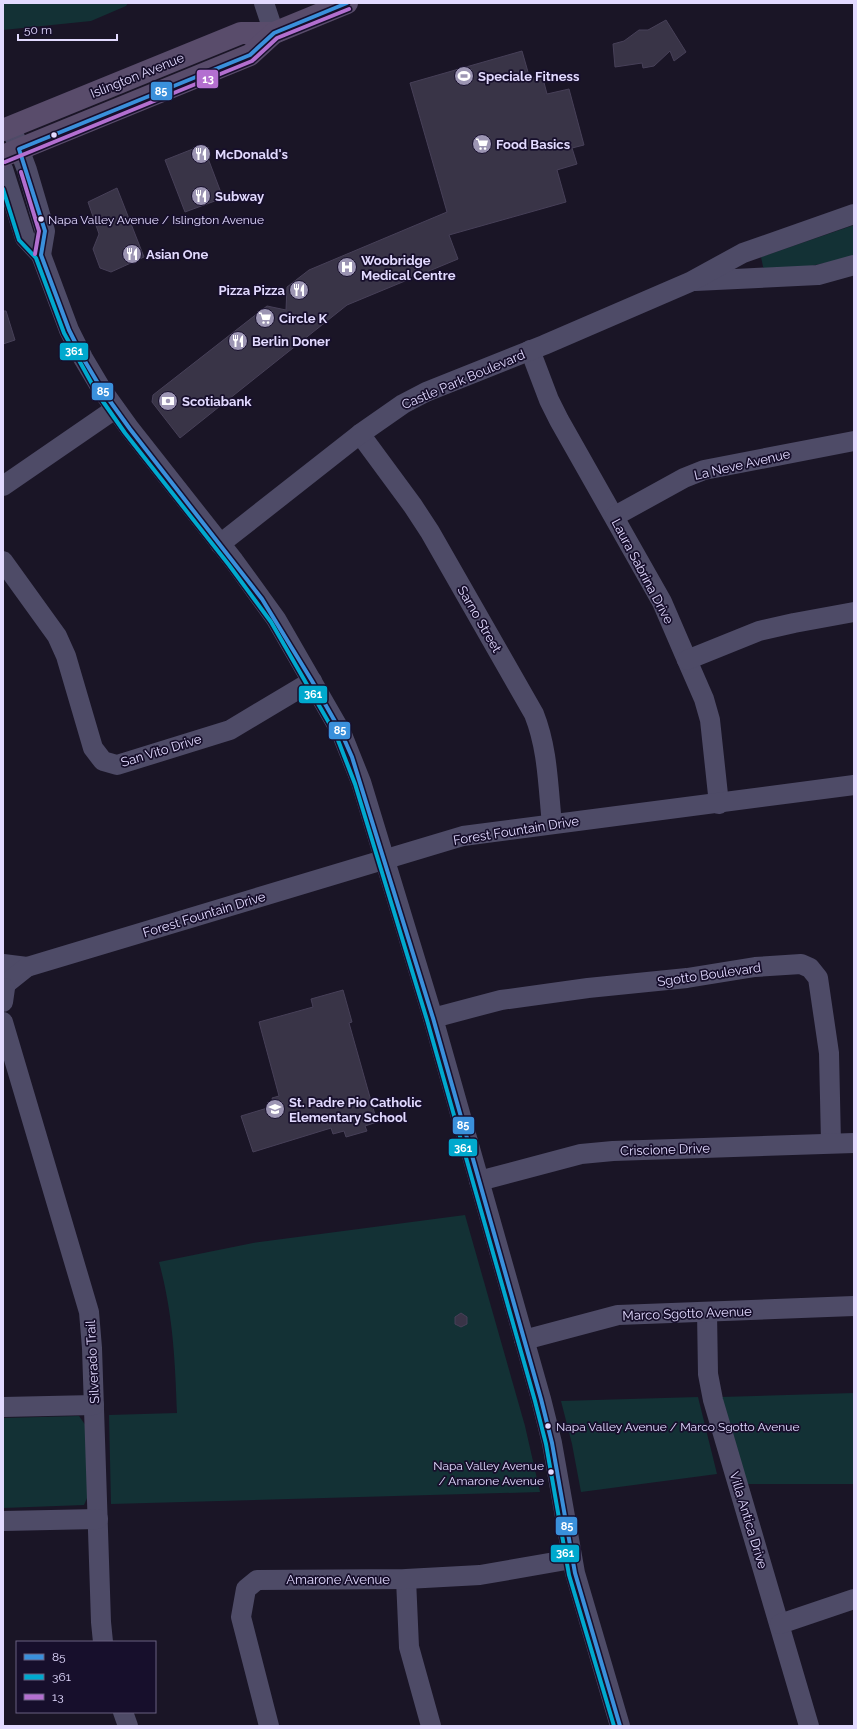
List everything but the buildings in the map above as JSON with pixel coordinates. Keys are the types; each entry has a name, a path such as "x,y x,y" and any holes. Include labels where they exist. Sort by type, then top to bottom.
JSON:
{"main road":[{"name":"Islington Avenue","path":"11,153 250,55 274,33 347,3"},
{"name":"Islington Avenue","path":"7,128 241,33 274,33"}],"street":[{"path":"264,3 274,33"},
{"path":"7,128 11,153 45,231 41,255"},
{"path":"3,169 25,238 41,255 69,330 83,358 116,409 262,599 341,732 352,758 361,782 433,1018 524,1340 552,1443 572,1558 620,1726"},
{"name":"Castle Park Boulevard","path":"220,544 360,434 414,398 690,282 743,254 854,214"},
{"name":"Castle Park Boulevard","path":"690,282 818,275 854,265"},
{"name":"Laura Sabrina Drive","path":"530,350 549,400 559,420 615,516 662,602 688,660 704,700 710,720 719,804"},
{"path":"3,486 116,409"},
{"name":"Sarno Street","path":"360,434 413,506 430,532 534,714 544,747 552,824"},
{"name":"La Neve Avenue","path":"615,516 684,478 704,470 854,441"},
{"name":"San Vito Drive","path":"3,561 57,636 66,656 93,748 103,761 117,765 230,730 312,681"},
{"path":"688,660 759,631 794,622 854,612"},
{"name":"Forest Fountain Drive","path":"4,982 27,967 462,836 719,804 854,785"},
{"name":"Sgotto Boulevard","path":"433,1018 501,1000 588,988 688,978 755,967 801,964 810,968 818,978 829,1053 831,1143"},
{"name":"Silverado Trail","path":"3,1022 89,1312 92,1342 101,1622 103,1641"},
{"name":"Criscione Drive","path":"479,1181 581,1154 613,1151 854,1143"},
{"name":"Marco Sgotto Avenue","path":"524,1340 618,1315 854,1306"},
{"name":"Villa Antica Drive","path":"707,1312 708,1374 711,1394 809,1726"},
{"path":"3,1407 94,1405"},
{"path":"3,1521 98,1519"},
{"name":"Amarone Avenue","path":"269,1726 241,1618 246,1589 257,1580 406,1579 480,1575 572,1558"},
{"path":"406,1579 409,1647 431,1726"},
{"path":"780,1624 854,1599"},
{"path":"123,1713 128,1726"}],"green space":[{"path":"3,3 128,3 126,6 91,21 3,30"},
{"path":"854,225 854,257 791,270 764,271 761,257"},
{"path":"465,1215 525,1426 540,1492 111,1504 109,1415 177,1413 174,1355 170,1318 164,1281 159,1262 253,1243"},
{"path":"854,1393 854,1484 747,1484 721,1397"},
{"path":"698,1397 717,1474 581,1492 572,1444 561,1401"},
{"path":"79,1416 86,1426 88,1496 84,1505 3,1508 3,1418"}],"transit line":[{"name":"85","path":"347,3 274,33 250,55 19,149 45,231 41,255 69,330 83,358 102,390 130,429 262,599 312,681 341,732 352,757 433,1018 541,1399 552,1443 575,1573 620,1726"},
{"name":"13","path":"5,162 252,61 277,38 349,9"},
{"name":"13","path":"21,172 39,231 35,254"},
{"name":"361","path":"3,189 19,240 36,258 64,333 97,393 125,433 229,565 271,622 336,735 355,784 427,1020 535,1401 546,1444 569,1575 614,1726"}],"place":[{"name":"Speciale Fitness","path":"464,76"},
{"name":"Food Basics","path":"482,144"},
{"name":"McDonald's","path":"201,154"},
{"name":"Subway","path":"201,196"},
{"name":"Napa Valley Avenue / Islington Avenue","path":"41,219"},
{"name":"Asian One","path":"132,254"},
{"name":"Woobridge Medical Centre","path":"347,267"},
{"name":"Pizza Pizza","path":"299,290"},
{"name":"Circle K","path":"265,318"},
{"name":"Berlin Doner","path":"238,341"},
{"name":"Scotiabank","path":"168,401"},
{"name":"St. Padre Pio Catholic Elementary School","path":"275,1109"},
{"name":"Napa Valley Avenue / Marco Sgotto Avenue","path":"548,1426"},
{"name":"Napa Valley Avenue / Amarone Avenue","path":"551,1472"}]}
